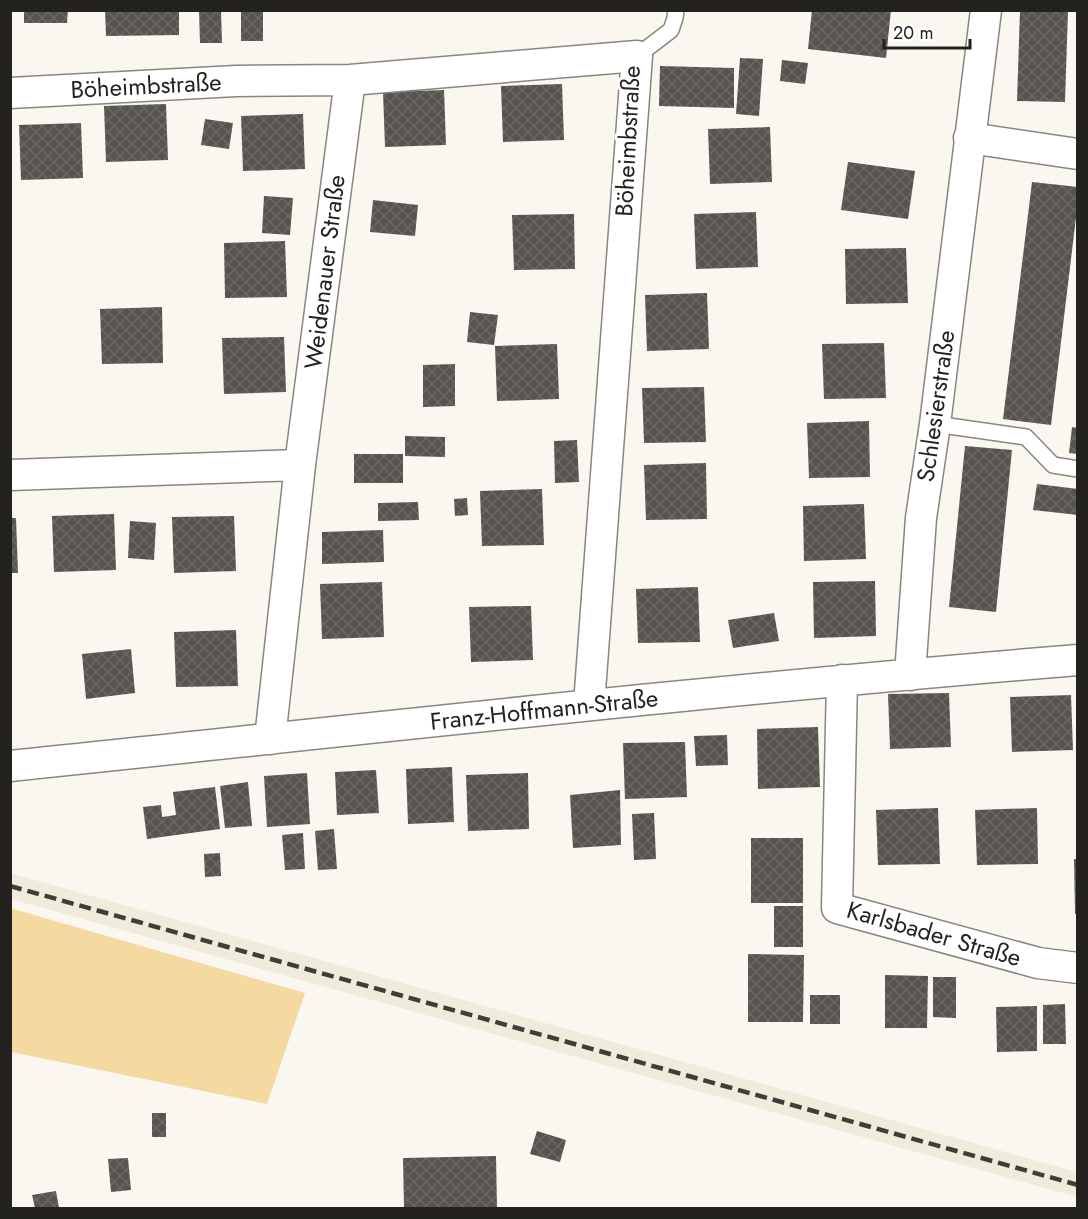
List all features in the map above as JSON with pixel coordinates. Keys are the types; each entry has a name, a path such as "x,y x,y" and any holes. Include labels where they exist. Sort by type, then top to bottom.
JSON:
{"street":[{"name":"Schlesierstraße","path":"910,675 921,518 935,424 986,10"},
{"name":"Böheimbstraße","path":"10,93 236,81 350,80 637,56 589,705"},
{"name":"Weidenauer Straße","path":"270,739 300,465 350,80"},
{"path":"969,138 1077,154"},
{"path":"10,475 300,465"},
{"name":"Franz-Hoffmann-Straße","path":"10,766 589,705 1077,660"},
{"name":"Karlsbader Straße","path":"842,680 837,908 1038,963 1077,968"}],"lane":[{"path":"637,56 671,30 676,10"},
{"path":"935,424 1026,437 1053,465 1077,469"}],"shaded area":[{"path":"10,873 1077,1172 1077,1197 11,899"},
{"path":"10,908 305,993 267,1104 11,1052"}],"building":[{"path":"24,10 68,10 67,23 24,23"},
{"path":"105,10 179,10 179,35 106,36"},
{"path":"199,10 221,10 222,43 200,43"},
{"path":"241,10 263,10 263,41 241,41"},
{"path":"812,10 891,10 886,58 808,49"},
{"path":"1020,10 1068,10 1065,102 1017,101"},
{"path":"740,58 763,59 759,116 736,114"},
{"path":"782,60 808,63 805,84 780,81"},
{"path":"660,66 734,68 734,108 659,106"},
{"path":"562,84 564,140 503,142 501,86"},
{"path":"444,90 446,145 385,147 383,92"},
{"path":"166,104 168,160 106,162 104,106"},
{"path":"303,114 305,169 243,171 241,116"},
{"path":"205,119 233,123 229,149 201,145"},
{"path":"81,123 83,178 21,180 19,125"},
{"path":"770,127 772,182 710,184 708,129"},
{"path":"848,162 915,171 908,219 841,210"},
{"path":"1032,182 1078,187 1051,425 1003,419"},
{"path":"264,196 293,198 290,235 262,233"},
{"path":"373,200 418,205 415,236 370,232"},
{"path":"756,212 758,267 696,269 694,214"},
{"path":"574,214 575,269 514,270 512,215"},
{"path":"285,241 287,297 225,298 224,243"},
{"path":"906,248 908,303 846,304 845,249"},
{"path":"707,293 709,349 647,351 645,295"},
{"path":"162,307 163,363 102,364 100,309"},
{"path":"470,312 498,315 494,345 467,342"},
{"path":"284,337 286,392 224,394 222,338"},
{"path":"884,343 886,398 824,399 822,344"},
{"path":"557,344 559,399 497,401 495,346"},
{"path":"455,364 455,406 423,407 423,365"},
{"path":"704,387 706,442 644,443 642,388"},
{"path":"869,421 870,477 809,478 807,423"},
{"path":"1072,427 1078,428 1078,454 1069,453"},
{"path":"405,436 445,437 445,457 405,456"},
{"path":"577,440 579,482 555,483 554,441"},
{"path":"965,446 1012,450 996,612 949,607"},
{"path":"354,454 403,454 403,483 354,483"},
{"path":"706,463 707,519 646,520 644,465"},
{"path":"1037,484 1078,489 1078,515 1033,510"},
{"path":"542,489 544,545 482,546 480,491"},
{"path":"467,498 468,515 455,516 454,499"},
{"path":"418,502 419,520 378,521 378,503"},
{"path":"864,504 866,559 804,561 803,506"},
{"path":"114,514 116,570 54,572 52,516"},
{"path":"234,516 236,571 174,573 172,517"},
{"path":"10,518 16,518 18,573 10,573"},
{"path":"130,521 156,523 154,560 128,558"},
{"path":"383,530 384,562 322,564 322,532"},
{"path":"875,581 876,636 814,638 813,582"},
{"path":"382,582 384,637 322,639 320,584"},
{"path":"698,587 700,642 638,643 636,589"},
{"path":"531,606 533,660 471,662 469,607"},
{"path":"774,613 779,641 733,648 728,620"},
{"path":"236,630 238,686 176,687 174,632"},
{"path":"131,649 135,693 86,699 82,654"},
{"path":"949,693 951,747 890,749 888,694"},
{"path":"1071,695 1073,750 1012,752 1010,697"},
{"path":"818,727 820,787 758,789 757,729"},
{"path":"727,735 728,765 696,766 694,736"},
{"path":"685,742 687,797 625,799 623,743"},
{"path":"452,767 454,822 408,824 406,769"},
{"path":"376,770 379,813 337,815 335,772"},
{"path":"307,773 310,824 267,827 264,776"},
{"path":"528,773 529,829 468,831 466,775"},
{"path":"248,782 252,826 225,828 220,786"},
{"path":"215,787 220,829 147,839 143,807 161,805 162,817 176,815 173,792"},
{"path":"620,790 621,845 573,848 570,795"},
{"path":"938,808 940,864 878,865 876,810"},
{"path":"1037,808 1038,864 977,865 975,810"},
{"path":"654,813 656,859 634,860 632,814"},
{"path":"334,829 337,869 318,870 315,831"},
{"path":"303,833 305,869 285,870 282,835"},
{"path":"751,838 803,838 803,903 751,903"},
{"path":"220,853 221,876 205,877 204,854"},
{"path":"1074,859 1078,859 1078,914 1075,914"},
{"path":"774,906 803,906 803,947 774,947"},
{"path":"748,954 804,955 803,1022 748,1022"},
{"path":"885,975 928,976 927,1028 885,1028"},
{"path":"933,977 956,977 956,1018 933,1017"},
{"path":"810,995 840,995 840,1024 810,1024"},
{"path":"1065,1004 1066,1044 1043,1044 1043,1005"},
{"path":"1037,1006 1037,1051 997,1052 996,1007"},
{"path":"152,1113 166,1113 166,1137 152,1137"},
{"path":"537,1131 566,1140 560,1162 530,1154"},
{"path":"496,1156 497,1208 404,1208 403,1158"},
{"path":"128,1158 131,1190 111,1192 108,1159"},
{"path":"56,1191 59,1208 35,1208 32,1195"}],"railway":[{"path":"10,886 1078,1185"}]}
